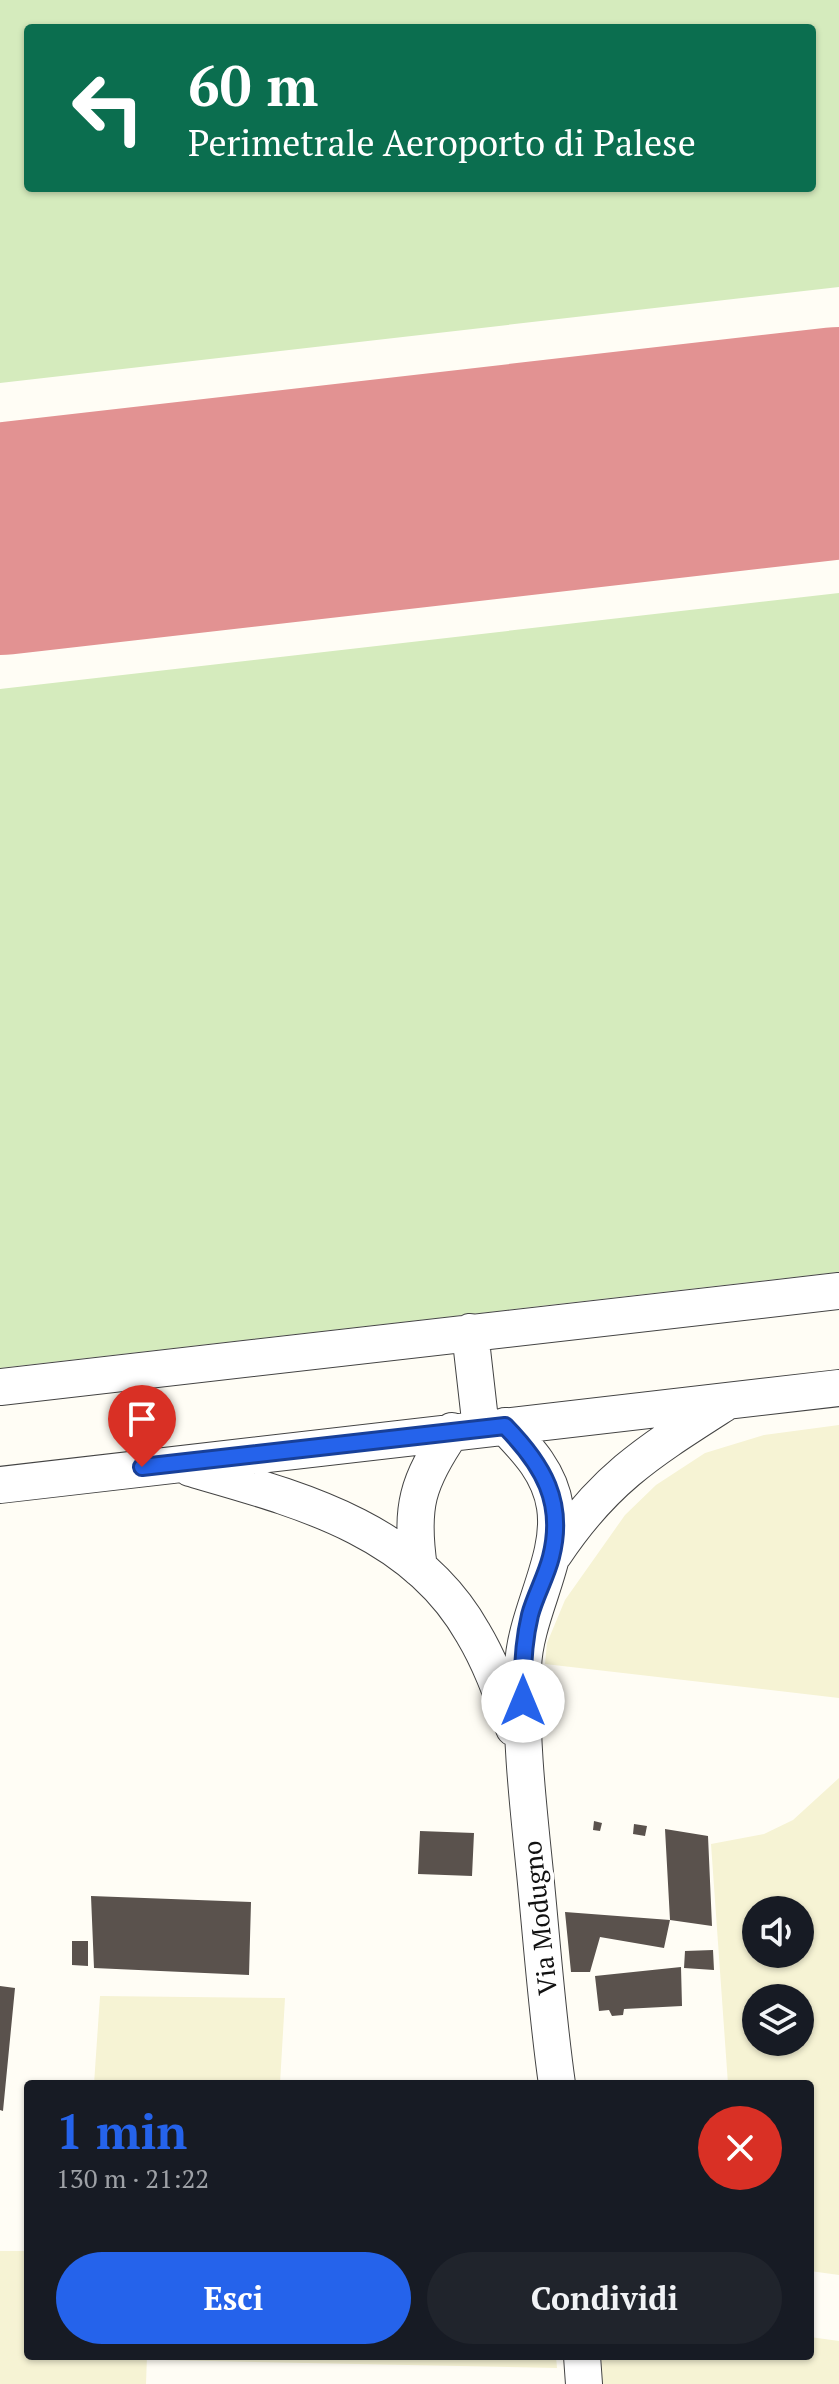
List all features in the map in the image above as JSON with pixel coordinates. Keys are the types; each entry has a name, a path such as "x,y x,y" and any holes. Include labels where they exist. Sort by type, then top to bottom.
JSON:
{"street":[{"path":"0,1387 839,1291"},
{"path":"470,1332 479,1429"},
{"path":"0,1485 839,1388"},
{"path":"523,1752 524,1644 531,1613 551,1559 578,1517 604,1487 644,1455 729,1400"},
{"path":"479,1429 538,1463 549,1483 555,1509 551,1559"},
{"path":"419,1568 414,1508 432,1461 479,1429"},
{"path":"171,1463 301,1499 341,1515 419,1568 472,1629 493,1669 523,1752"},
{"name":"Via Modugno","path":"523,1752 557,2080"},
{"path":"582,2360 584,2384"}],"shaded area":[{"path":"839,1425 839,1698 545,1664 547,1643 565,1600 625,1515 656,1485 705,1453 764,1435"},
{"path":"839,1778 839,2275 814,2272 814,2080 728,2080 711,1844 764,1834 793,1820"},
{"path":"100,1996 285,1998 280,2080 94,2080"},
{"path":"0,2251 24,2251 24,2360 147,2360 146,2384 0,2384"},
{"path":"814,2338 839,2341 839,2384 602,2384 601,2360 814,2360"},
{"path":"161,2360 556,2360 557,2368"}],"green space":[{"path":"0,0 839,0 839,287 0,383"},
{"path":"839,593 839,1272 0,1368 0,689"}],"building":[{"path":"594,1821 602,1823 600,1831 593,1830"},
{"path":"634,1824 647,1826 645,1836 633,1834"},
{"path":"665,1829 708,1836 712,1926 670,1920"},
{"path":"420,1831 474,1833 472,1876 418,1874"},
{"path":"91,1896 251,1902 249,1975 94,1968"},
{"path":"565,1912 670,1920 664,1948 600,1937 590,1972 571,1972"},
{"path":"72,1941 88,1941 88,1966 72,1965"},
{"path":"713,1950 714,1970 684,1968 685,1951"},
{"path":"681,1967 682,2006 624,2009 623,2015 612,2016 609,2010 599,2011 595,1976"},
{"path":"0,1986 15,1988 3,2111 0,2110"}],"runway":[{"path":"0,539 839,443"}],"route":[{"path":"142,1467 505,1426 538,1463 549,1483 555,1509 551,1559 531,1613 524,1644 523,1701"}]}
